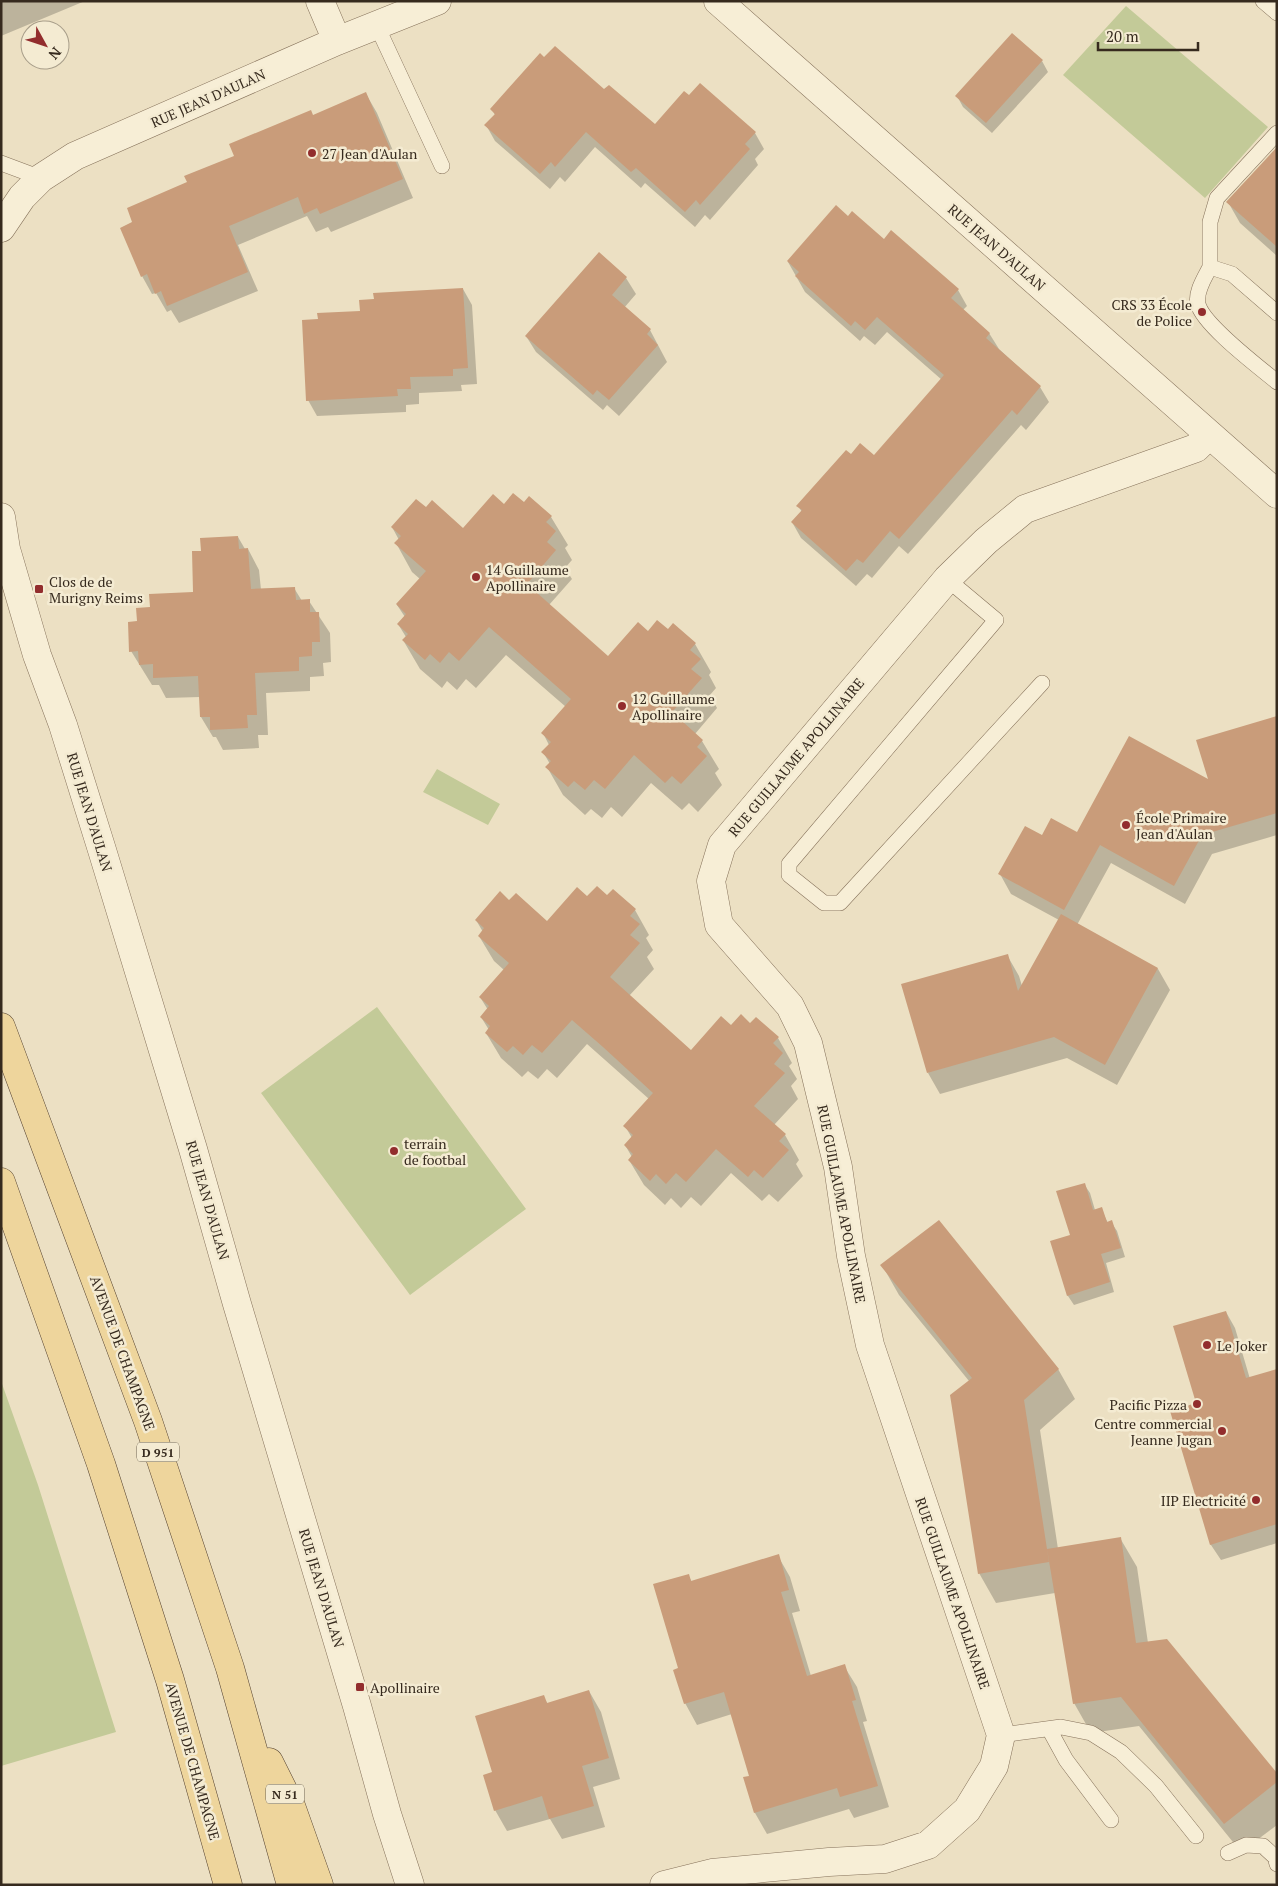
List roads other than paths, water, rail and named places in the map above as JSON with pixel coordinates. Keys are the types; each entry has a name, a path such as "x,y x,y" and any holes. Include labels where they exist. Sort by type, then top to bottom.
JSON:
{"main road":[{"name":"AVENUE DE CHAMPAGNE","path":"1,1027 148,1421 230,1668 290,1885"},
{"name":"AVENUE DE CHAMPAGNE","path":"1,1182 101,1464 170,1680 228,1885"},
{"name":"N 51","path":"241,1708 291,1806 319,1885"}],"street":[{"path":"320,1 337,41"},
{"name":"RUE JEAN D'AULAN","path":"1,228 22,197 41,178 75,156 337,41 437,1"},
{"name":"RUE JEAN D'AULAN","path":"718,1 1277,494"},
{"name":"RUE GUILLAUME APOLLINAIRE","path":"1001,1735 870,1346 851,1256 838,1167 808,1043 790,1006 719,925 711,881 722,845 947,579 986,540 1025,509 1196,448 1209,435"},
{"name":"RUE JEAN D'AULAN","path":"1,517 6,549 37,655 63,725 182,1112 387,1814 410,1885"},
{"path":"664,1885 712,1873 819,1862 885,1859 928,1845 967,1810 994,1766 1001,1735"}],"lane":[{"path":"1263,1 1277,13"},
{"path":"377,26 442,166"},
{"path":"1277,133 1217,198 1210,222 1210,267 1199,292 1198,304 1209,323 1277,382"},
{"path":"1,163 41,178"},
{"path":"1210,267 1232,274 1277,313"},
{"path":"947,579 996,620 789,864 789,875 824,903 840,903 1042,683"},
{"path":"1001,1735 1061,1727 1091,1733 1121,1752 1156,1786 1196,1836"},
{"path":"1049,1729 1066,1760 1111,1820"},
{"path":"1228,1854 1246,1846 1263,1846 1276,1857 1277,1864"}],"place":[{"name":"27 Jean d'Aulan","path":"312,153"},
{"name":"CRS 33 École de Police","path":"1202,312"},
{"name":"14 Guillaume Apollinaire","path":"476,577"},
{"name":"Clos de de Murigny Reims","path":"39,589"},
{"name":"12 Guillaume Apollinaire","path":"622,706"},
{"name":"École Primaire Jean d'Aulan","path":"1126,825"},
{"name":"terrain de footbal","path":"394,1151"},
{"name":"Le Joker","path":"1207,1345"},
{"name":"Pacific Pizza","path":"1197,1404"},
{"name":"Centre commercial Jeanne Jugan","path":"1222,1431"},
{"name":"IIP Electricité","path":"1256,1500"},
{"name":"Apollinaire","path":"360,1687"}]}
